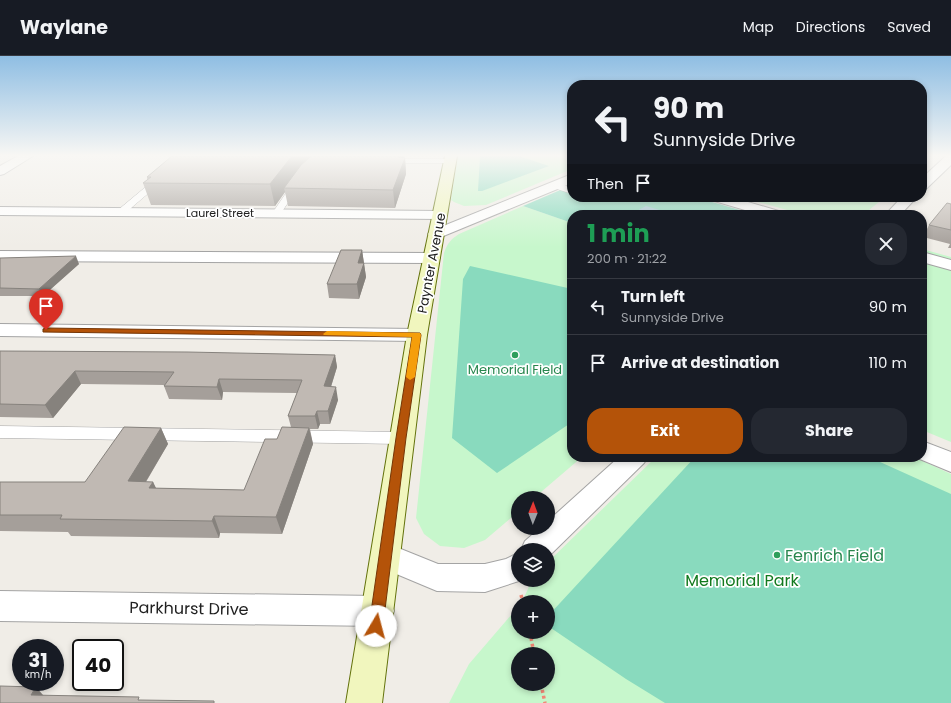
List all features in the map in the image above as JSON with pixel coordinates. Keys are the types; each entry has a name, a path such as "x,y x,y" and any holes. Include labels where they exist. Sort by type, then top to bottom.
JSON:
{"street":[{"name":"Paynter Avenue","path":"364,703 417,335 446,186"},
{"path":"438,224 550,186"},
{"path":"733,202 760,210"},
{"path":"897,210 905,202"},
{"name":"Laurel Street","path":"0,211 276,214 438,224"},
{"path":"0,256 432,258"},
{"path":"927,258 951,265"},
{"path":"0,330 417,335"},
{"path":"927,452 951,463"},
{"path":"544,543 631,462"},
{"path":"386,556 437,577 485,578 511,570"},
{"name":"Parkhurst Drive","path":"0,606 378,611"}],"lane":[{"path":"121,212 152,186"},
{"path":"276,214 296,186"},
{"path":"0,432 401,438"}],"path":[{"path":"542,691 545,703"}],"green space":[{"path":"453,186 531,186 486,205 464,206 451,200"},
{"path":"478,186 495,186 482,191 478,191"},
{"path":"567,187 567,202 712,202 740,210 567,210 567,221 523,206"},
{"path":"758,202 879,202 869,210 787,210"},
{"path":"523,206 567,221 567,462 576,462 542,491 511,491 511,518 485,540 464,548 440,546 424,534 416,518 444,253 446,247 459,234"},
{"path":"927,250 951,257 951,442 927,432"},
{"name":"Memorial Field","path":"470,266 567,288 567,425 497,473 452,438 463,279"},
{"name":"Fenrich Field","path":"651,462 925,462 951,474 951,703 449,703 469,664 511,615 511,639 555,639 555,595 525,595 529,587 555,587 555,555"},
{"name":"Fenrich Field","path":"690,462 880,462 951,494 951,703 665,703 626,679 555,631 555,608"}],"water":[{"path":"646,206 660,210 638,210"}],"building":[{"path":"285,186 394,186 393,190 284,188"},
{"path":"947,203 951,204 951,230 929,225"},
{"path":"341,250 362,250 358,263 364,263 357,284 327,284"},
{"path":"76,256 39,289 0,288 0,258"},
{"path":"0,351 187,352 335,355 324,386 336,387 328,411 317,411 315,416 288,416 302,380 219,379 217,387 164,386 174,372 75,371 45,405 0,404"},
{"path":"124,427 161,428 128,481 153,482 149,488 244,490 265,439 277,439 282,427 309,428 276,517 214,516 212,521 60,519 62,515 0,515 0,482 85,482"},
{"path":"0,686 12,686 12,691 34,691 31,695 139,697 138,700 214,701 214,703 0,703"}],"slow traffic":[{"path":"327,334 417,335 410,377"}],"place":[{"name":"Memorial Field","path":"515,355"},
{"name":"Fenrich Field","path":"777,555"}],"route":[{"path":"46,330 417,335 401,438 376,626"}],"park label":[{"name":"Memorial Park","path":"742,580"}]}
